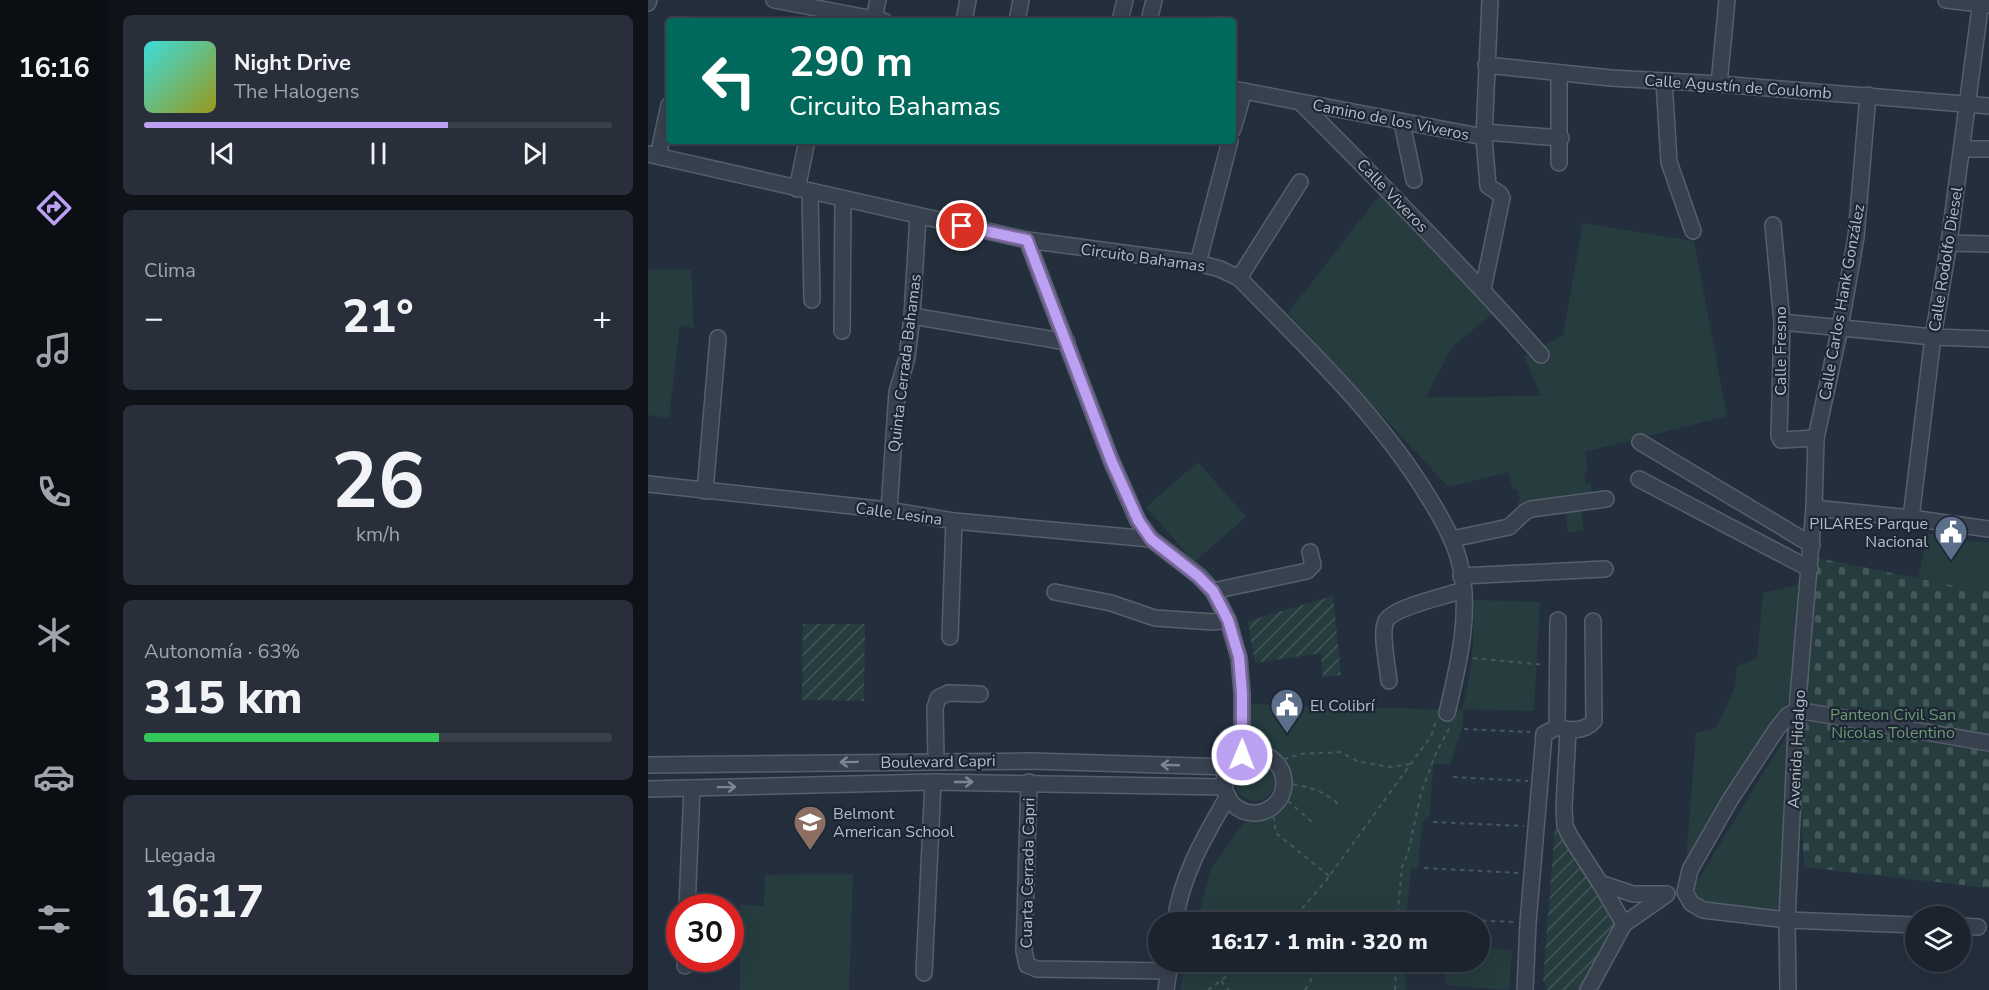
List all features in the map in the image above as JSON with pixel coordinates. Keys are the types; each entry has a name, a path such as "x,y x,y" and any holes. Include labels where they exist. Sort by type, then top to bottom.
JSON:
{"street":[{"path":"774,0 825,4 872,18"},
{"path":"878,0 879,18"},
{"path":"965,18 968,0"},
{"path":"1018,18 1021,0"},
{"path":"1121,18 1125,0"},
{"path":"1150,18 1154,0"},
{"name":"Camino de los Viveros","path":"1238,90 1301,103 1321,104 1402,123 1484,135 1490,0"},
{"path":"1719,84 1727,0"},
{"path":"1946,0 1984,3"},
{"name":"Calle Rodolfo Diesel","path":"1911,518 1933,337 1962,149 1966,104 1984,3"},
{"name":"Calle Agustín de Coulomb","path":"1486,65 1559,73 1989,106"},
{"path":"1559,73 1559,163"},
{"path":"1664,81 1669,162 1693,231"},
{"path":"1236,106 1238,90"},
{"name":"Calle Carlos Hank González","path":"1814,508 1816,438 1840,328 1856,237 1868,95"},
{"name":"Calle Viveros","path":"1301,103 1385,186 1483,289 1541,355"},
{"path":"653,155 666,114"},
{"path":"1402,123 1414,180"},
{"path":"1483,289 1502,198 1488,186 1484,135 1560,138"},
{"path":"807,144 804,191 812,300"},
{"path":"1198,263 1229,144"},
{"path":"1962,149 1989,149"},
{"name":"Circuito Bahamas","path":"653,155 1027,240 1198,263 1221,269 1239,278 1330,373 1390,442 1415,475 1452,539 1459,561 1462,583 1462,648 1447,712"},
{"path":"1239,278 1300,182"},
{"path":"842,331 843,200"},
{"name":"Quinta Cerrada Bahamas","path":"889,510 897,392 907,358 912,316 918,216"},
{"name":"Calle Fresno","path":"1773,225 1782,322 1779,436 1781,440 1786,441 1816,438"},
{"path":"1027,240 1128,501 1138,520 1151,539 1198,576 1213,591 1228,620 1239,657 1242,693 1242,755"},
{"path":"1948,243 1989,244"},
{"path":"912,316 1066,342"},
{"path":"1782,322 1933,337 1989,339"},
{"path":"705,491 718,338"},
{"path":"1640,442 1812,544"},
{"path":"1640,479 1810,569"},
{"name":"Calle Lesina","path":"648,484 889,510 954,521 1151,539"},
{"path":"1452,539 1509,527 1525,512 1532,509 1606,499"},
{"path":"1814,508 1989,529"},
{"name":"Avenida Hidalgo","path":"1788,990 1787,920 1797,710 1814,508"},
{"path":"950,637 954,521"},
{"path":"1213,591 1307,571 1313,565 1310,552"},
{"path":"1389,681 1384,633 1386,621 1395,612 1462,583 1605,569"},
{"path":"1055,592 1111,603 1155,618 1214,622 1228,620"},
{"path":"1558,620 1556,730 1565,826 1624,924"},
{"path":"1556,730 1588,727 1594,722 1593,621"},
{"path":"936,761 935,708 938,698 948,693 980,694"},
{"path":"1905,925 1787,920 1703,910 1691,903 1684,892 1690,870 1730,800 1776,730 1787,716 1797,710 1989,743"},
{"path":"1525,990 1538,782 1556,730"},
{"path":"1252,753 1262,753 1275,762 1283,773 1279,795 1261,812 1251,813 1234,804 1226,791 1225,777 1229,767 1242,755 1252,753"},
{"name":"Boulevard Capri","path":"648,765 1032,761 1229,767"},
{"path":"924,973 933,782"},
{"name":"Boulevard Capri","path":"648,789 1029,782 1226,791"},
{"name":"Cuarta Cerrada Capri","path":"1029,782 1024,951 1027,965 1037,969 1148,966"},
{"path":"688,894 692,788"},
{"path":"1176,912 1188,874 1226,791"},
{"path":"1600,883 1634,894 1684,892"},
{"path":"1588,990 1624,924 1665,894"},
{"path":"1971,927 1978,927"},
{"path":"1166,990 1168,972"}],"path":[{"path":"1460,657 1557,666"},
{"path":"1298,912 1329,876 1412,764 1431,736 1440,709 1455,716 1436,753 1421,793 1408,853 1402,867 1398,912"},
{"path":"1464,729 1556,730"},
{"path":"1275,762 1300,754 1340,752 1357,761 1389,767 1412,764"},
{"path":"1453,777 1538,782"},
{"path":"1279,795 1303,786 1330,795 1341,806"},
{"path":"1279,795 1276,833 1329,876"},
{"path":"1279,795 1312,822"},
{"path":"1433,822 1537,826"},
{"path":"1424,868 1533,874"},
{"path":"1490,921 1528,923"},
{"path":"1208,990 1233,972"},
{"path":"1305,990 1316,972"},
{"path":"1395,990 1396,972"},
{"path":"1221,981 1229,990"},
{"path":"1305,990 1310,990"}],"green space":[{"path":"1382,192 1496,311 1452,347 1426,397 1541,396 1524,356 1563,335 1583,223 1694,241 1727,416 1585,452 1588,471 1584,473 1586,484 1591,484 1593,498 1517,506 1520,498 1517,489 1513,490 1508,472 1448,487 1288,313"},
{"path":"648,269 691,270 694,328 680,325 669,418 648,415"},
{"path":"1198,462 1246,517 1194,562 1146,507"},
{"path":"1581,508 1584,530 1568,533 1565,511"},
{"path":"1928,533 1957,540 1989,542 1989,589 1966,588 1918,578"},
{"name":"Panteon Civil San Nicolas Tolentino","path":"1813,557 1966,588 1989,589 1989,888 1804,867 1797,710"},
{"path":"1798,585 1790,698 1686,863 1696,733 1716,728 1735,687 1737,666 1757,659 1763,593"},
{"path":"1333,596 1341,675 1323,677 1321,653 1255,663 1248,621"},
{"path":"1473,600 1540,602 1534,711 1463,709 1463,725 1450,765 1433,764 1430,815 1422,823 1418,869 1411,868 1407,912 1198,912 1211,868 1251,813 1265,810 1276,803 1282,794 1284,783 1282,773 1276,763 1266,756 1252,752 1250,704 1462,710 1472,656"},
{"path":"803,624 865,624 864,701 802,700"},
{"path":"1789,731 1786,912 1724,907 1692,895 1693,888"},
{"path":"1255,761 1263,762 1269,767 1274,773 1274,789 1269,795 1263,800 1255,801 1247,800 1241,795 1236,789 1235,781 1236,773 1241,767 1247,762"},
{"path":"1555,828 1601,896 1615,922 1605,949 1593,971 1582,987 1576,990 1548,990 1543,980"},
{"path":"853,874 849,990 740,990 740,972 744,972 744,905 764,906 765,875"},
{"path":"1490,948 1512,950 1509,990 1444,985 1445,972 1490,972"},
{"path":"1184,972 1405,972 1406,990 1180,990"}],"place":[{"name":"PILARES Parque Nacional","path":"1951,561"},
{"name":"El Colibrí","path":"1287,734"},
{"name":"Belmont American School","path":"810,851"}],"route":[{"path":"962,226 1027,240 1111,460 1138,520 1151,539 1198,576 1213,591 1228,620 1239,657 1242,693 1242,755"}]}
